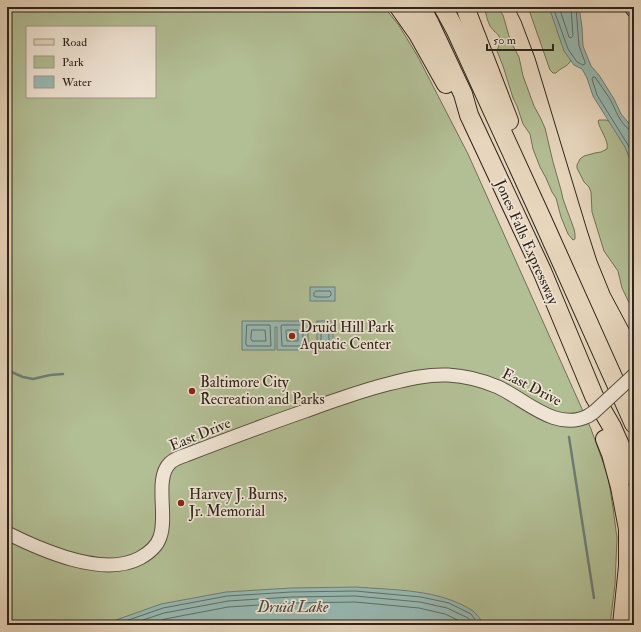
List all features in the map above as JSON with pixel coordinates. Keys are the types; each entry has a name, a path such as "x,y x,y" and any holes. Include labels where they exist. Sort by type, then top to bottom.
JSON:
{"highway":[{"path":"399,7 418,34 453,99 469,115"},
{"name":"Jones Falls Expressway","path":"421,7 463,94 469,115 542,271 594,396 612,427 634,477"},
{"name":"Jones Falls Expressway","path":"443,7 456,31 632,418"},
{"path":"465,7 513,133 541,201 542,219"},
{"path":"594,396 602,431 611,454 620,487 628,529 628,566 622,625"}],"street":[{"name":"East Drive","path":"7,534 65,557 106,565 127,563 145,556 156,546 162,529 162,489 164,472 173,460 186,454 344,396 412,378 448,375 474,379 510,393 538,410 557,419 571,421 583,419 594,412 634,375"}],"green space":[{"path":"7,7 384,7 398,24 417,55 468,154 591,429 608,476 617,538 615,584 610,625 7,625"},
{"path":"484,7 497,7 503,15 510,40 519,57 523,76 534,106 545,128 563,199 574,229 575,239 573,240 568,234 561,217 556,198 540,167 533,149 530,134 523,124 513,98 497,51 500,38 490,26"},
{"path":"528,7 553,7 571,60 568,65 556,73 553,73 550,70"},
{"path":"599,120 606,120 617,124 634,163 634,313 622,288 618,271 604,251 592,212 591,192 577,168 580,159 584,156 607,149 607,142 599,125"}],"water":[{"path":"549,7 579,7 583,46 591,66 599,75 614,99 621,114 634,129 634,170 625,147 593,96 587,78 582,69 574,65 564,51"},
{"path":"634,236 634,281 630,253"},
{"path":"310,287 335,287 335,301 310,301"},
{"path":"242,321 308,321 308,350 277,350 277,327 275,327 275,350 242,350"},
{"path":"317,321 333,321 333,350 317,350"},
{"name":"Druid Lake","path":"356,587 401,590 446,598 473,611 484,625 102,625 161,604 226,592 291,588"}],"waterway":[{"path":"7,370 23,377 33,379 63,374"},
{"path":"569,437 594,598"}],"tram line":[{"path":"514,7 535,58 597,261 610,293 634,338"}],"place":[{"name":"Druid Hill Park Aquatic Center","path":"292,336"},
{"name":"Baltimore City Recreation and Parks","path":"192,391"},
{"name":"Harvey J. Burns, Jr. Memorial","path":"181,503"}]}
